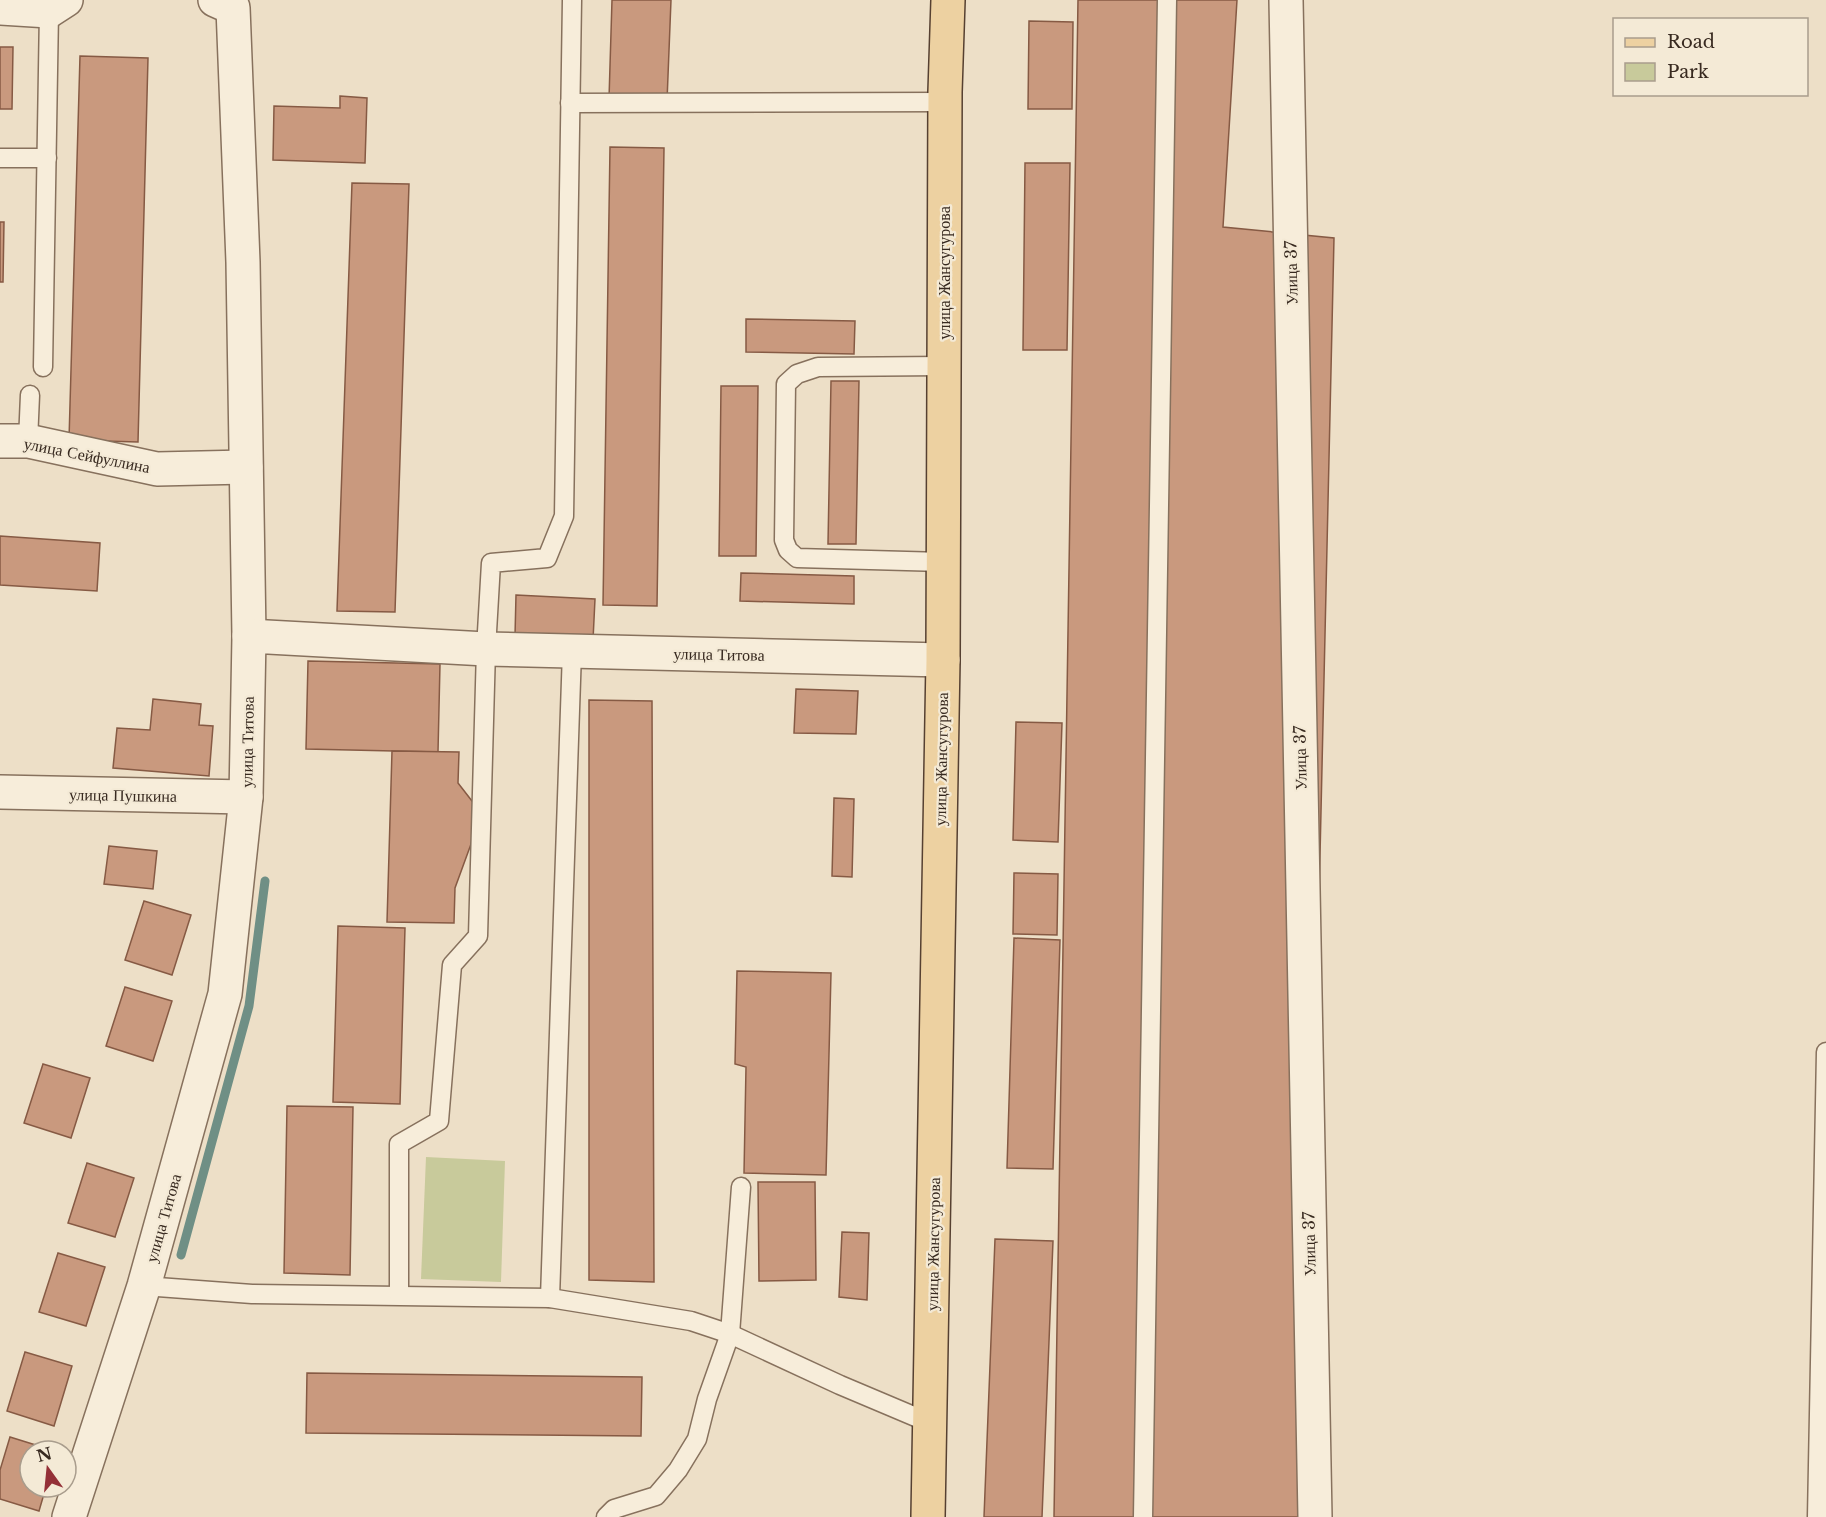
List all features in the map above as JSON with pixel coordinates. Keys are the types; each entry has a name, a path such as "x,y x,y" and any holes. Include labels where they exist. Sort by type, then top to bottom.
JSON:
{"main road":[{"name":"улица Жансугурова","path":"928,1517 943,660 945,102 948,0"}],"street":[{"path":"215,0 233,8 243,262 249,636"},
{"name":"Улица 37","path":"1286,0 1315,1517"},
{"path":"0,8 58,6"},
{"name":"улица Сейфуллина","path":"14,441 157,469 246,467"},
{"name":"улица Титова","path":"69,1517 144,1286 225,994 246,797 249,636 486,649 943,660"},
{"name":"улица Пушкина","path":"0,792 246,797"}],"lane":[{"path":"399,1295 399,1144 439,1121 452,965 477,936 491,562 547,558 564,516 572,0"},
{"path":"1143,1517 1167,0"},
{"path":"43,367 47,158 58,6"},
{"path":"570,103 945,102"},
{"path":"0,158 47,158"},
{"path":"943,562 797,558 789,550 784,540 786,384 797,374 819,367 944,366"},
{"path":"14,441 30,395"},
{"path":"550,1298 572,651"},
{"path":"1817,1517 1824,1300 1826,1053"},
{"path":"606,1517 614,1509 656,1496 678,1470 697,1439 707,1399 730,1334 741,1187"},
{"path":"144,1286 252,1294 550,1298 691,1321 730,1334 840,1385 930,1423"}],"green space":[{"path":"426,1157 505,1161 501,1282 421,1279"}],"building":[{"path":"612,0 671,0 667,101 609,99"},
{"path":"1078,0 1237,0 1223,227 1334,238 1305,1517 1054,1517"},
{"path":"1029,21 1073,22 1072,109 1028,109"},
{"path":"0,47 13,47 12,109 0,109"},
{"path":"80,56 148,58 138,442 69,440"},
{"path":"340,96 367,98 365,163 273,160 274,106 340,108"},
{"path":"610,147 664,148 657,606 603,605"},
{"path":"1025,163 1070,163 1067,350 1023,350"},
{"path":"352,183 409,184 395,612 337,611"},
{"path":"0,222 4,222 3,282 0,282"},
{"path":"746,319 855,321 854,354 746,352"},
{"path":"831,381 859,381 856,544 828,544"},
{"path":"721,386 758,386 756,556 719,556"},
{"path":"0,536 100,543 97,591 0,585"},
{"path":"741,573 854,576 854,604 740,601"},
{"path":"516,595 595,599 593,640 515,636"},
{"path":"308,661 440,664 438,752 306,749"},
{"path":"796,689 858,691 856,734 794,733"},
{"path":"153,699 201,704 199,725 213,726 209,776 113,768 117,728 150,730"},
{"path":"589,700 652,701 654,1282 589,1280"},
{"path":"1016,722 1062,723 1058,842 1013,840"},
{"path":"392,751 459,752 458,783 482,814 455,888 454,923 387,922"},
{"path":"834,798 854,799 852,877 832,876"},
{"path":"109,846 157,851 153,889 104,884"},
{"path":"1014,873 1058,874 1057,935 1013,934"},
{"path":"144,901 191,915 172,975 125,960"},
{"path":"338,926 405,928 400,1104 333,1102"},
{"path":"1014,938 1060,940 1053,1169 1007,1168"},
{"path":"737,971 831,973 826,1175 744,1173 746,1067 735,1064"},
{"path":"125,987 172,1001 153,1061 106,1046"},
{"path":"43,1064 90,1078 71,1138 24,1123"},
{"path":"287,1106 353,1107 350,1275 284,1273"},
{"path":"87,1163 134,1178 115,1237 68,1223"},
{"path":"758,1182 815,1182 816,1280 759,1281"},
{"path":"842,1232 869,1233 867,1300 839,1297"},
{"path":"995,1239 1053,1241 1042,1517 984,1517"},
{"path":"58,1253 105,1267 86,1326 39,1312"},
{"path":"25,1352 72,1366 54,1426 7,1411"},
{"path":"307,1373 642,1377 641,1436 306,1433"},
{"path":"10,1437 18,1439 18,1499 42,1499 39,1511 0,1499 0,1470"}],"waterway":[{"path":"181,1255 249,1006 265,881"}]}
